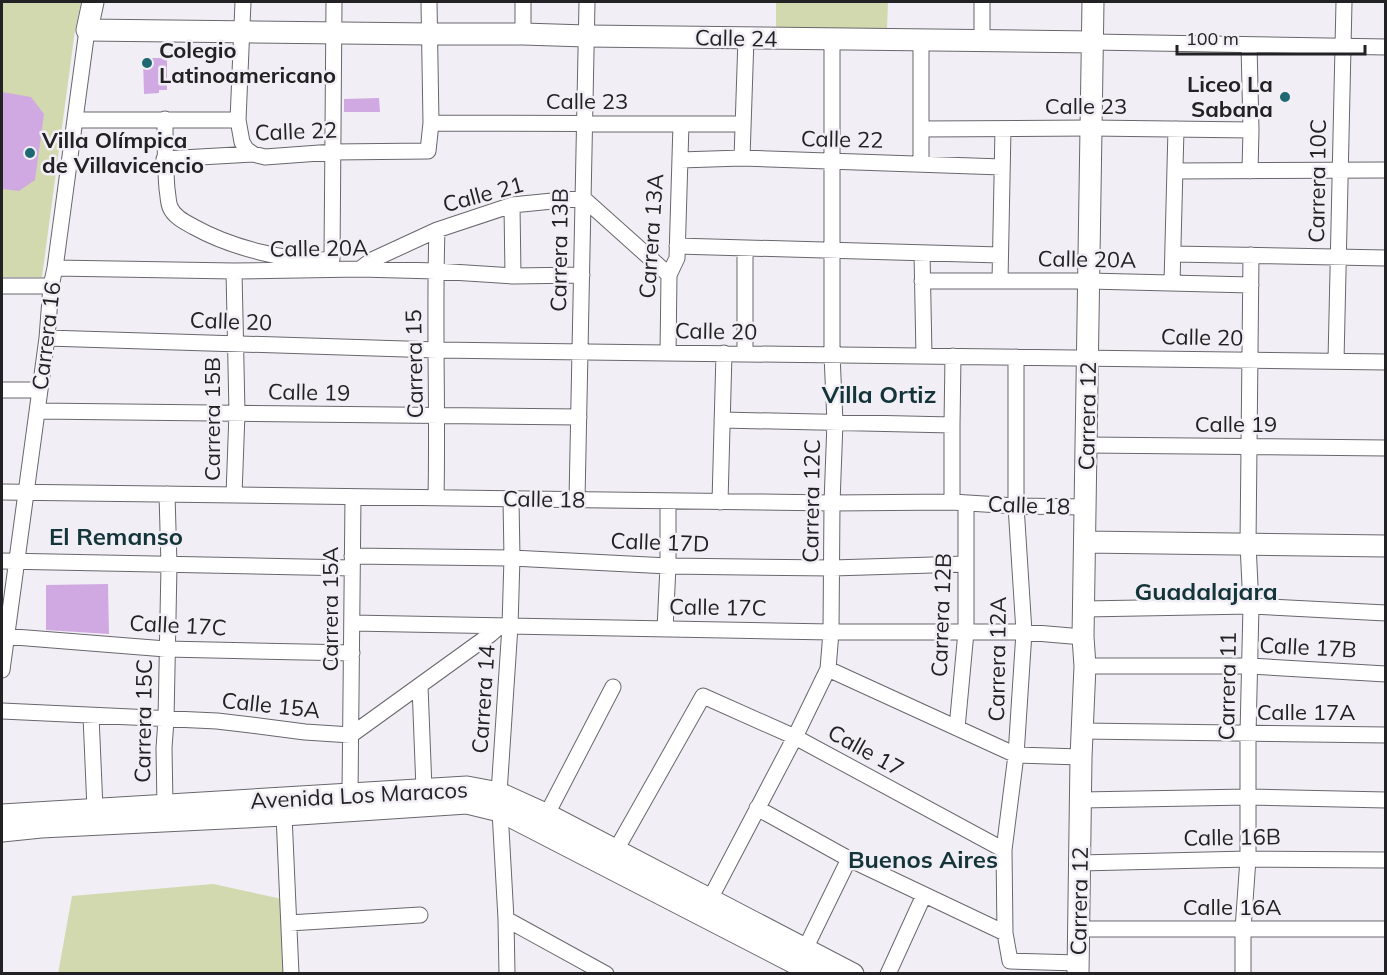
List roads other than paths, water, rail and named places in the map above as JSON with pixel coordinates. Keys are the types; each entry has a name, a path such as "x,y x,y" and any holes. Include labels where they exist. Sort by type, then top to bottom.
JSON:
{"street":[{"name":"Carrera 16","path":"2,670 9,561 25,493 38,411 51,286 87,30 93,2"},
{"path":"243,2 238,120 242,142 253,154"},
{"path":"332,259 334,2"},
{"path":"429,2 431,123"},
{"path":"523,2 524,34"},
{"name":"Carrera 13B","path":"577,500 587,2"},
{"path":"982,2 982,40"},
{"name":"Carrera 12","path":"1078,968 1085,666 1083,637 1093,2"},
{"name":"Carrera 10C","path":"1336,361 1344,2"},
{"name":"Calle 24","path":"87,30 1386,47"},
{"path":"742,158 746,38"},
{"name":"Carrera 12C","path":"710,899 828,669 831,632 835,422 832,355 832,39"},
{"path":"921,40 921,163"},
{"path":"1249,45 1250,171"},
{"path":"165,119 164,159 169,206 177,216 190,225 232,244 282,256 318,260 332,259 353,269"},
{"path":"75,120 238,120"},
{"name":"Calle 22","path":"164,159 253,154 265,158 333,152 428,151 431,123"},
{"name":"Calle 23","path":"431,123 742,124"},
{"name":"Carrera 13A","path":"668,353 669,275 676,258 681,124"},
{"name":"Calle 23","path":"921,129 1251,130"},
{"path":"1000,281 1003,129"},
{"path":"1172,283 1176,129"},
{"name":"Calle 22","path":"680,160 742,158 1002,167"},
{"path":"1175,171 1386,170"},
{"path":"583,198 669,275"},
{"name":"Calle 21","path":"353,269 437,230 512,205 583,198"},
{"path":"512,205 513,276"},
{"name":"Carrera 15","path":"436,498 437,230"},
{"path":"676,246 1000,255"},
{"path":"745,249 745,354"},
{"path":"922,253 924,356"},
{"path":"1173,254 1386,258"},
{"name":"Carrera 11","path":"1243,974 1243,929 1248,859 1251,606 1248,544 1251,255"},
{"name":"Calle 20A","path":"55,268 234,271 353,269 513,276 582,275"},
{"name":"Carrera 15B","path":"234,271 237,413 234,495"},
{"name":"Calle 20A","path":"922,281 1089,281 1251,285"},
{"path":"2,286 51,286"},
{"name":"Calle 20","path":"47,338 437,350 1386,362"},
{"path":"720,502 724,353"},
{"name":"Carrera 12B","path":"953,356 952,425 966,564 966,632 957,728"},
{"name":"Carrera 12A","path":"1016,357 1016,506 1024,632 1016,755 1004,850 1005,933 1010,961 1078,968"},
{"path":"2,390 39,390"},
{"name":"Calle 19","path":"38,411 579,417"},
{"path":"722,420 952,425"},
{"name":"Calle 19","path":"1086,445 1386,448"},
{"name":"Calle 18","path":"2,492 720,502 959,502 1085,507"},
{"name":"Carrera 15C","path":"165,805 164,748 169,565 167,494"},
{"name":"Carrera 15A","path":"350,794 353,496"},
{"name":"Carrera 14","path":"507,974 499,802 505,626 512,558 511,499"},
{"path":"665,629 668,501"},
{"name":"Calle 18","path":"1085,542 1386,546"},
{"name":"Calle 17D","path":"9,561 169,565 512,558 668,566 832,568 966,564"},
{"path":"1084,609 1251,606 1386,613"},
{"name":"Calle 17C","path":"352,623 831,632 1024,632 1083,637"},
{"path":"351,735 505,626"},
{"name":"Calle 17C","path":"4,636 166,649 352,653"},
{"name":"Calle 17B","path":"1085,666 1250,666 1386,674"},
{"path":"828,669 1016,755 1082,757"},
{"path":"420,686 424,789"},
{"path":"547,814 613,687"},
{"name":"Calle 17","path":"616,850 703,696 795,737 1004,850"},
{"name":"Calle 15A","path":"2,711 251,724 305,732 351,735"},
{"path":"91,716 95,809"},
{"name":"Calle 17A","path":"1082,731 1386,735"},
{"name":"Avenida Los Maracos","path":"2,815 467,787 802,965 853,974"},
{"path":"1081,800 1248,797 1386,800"},
{"name":"Avenida Los Maracos","path":"2,831 499,802 547,814 710,899 802,965"},
{"path":"757,808 849,859 1005,933"},
{"path":"284,815 291,974"},
{"path":"802,965 849,859"},
{"name":"Calle 16B","path":"1080,863 1248,859 1386,860"},
{"path":"888,974 924,895"},
{"path":"289,923 420,915"},
{"path":"506,919 606,974"},
{"name":"Calle 16A","path":"1079,929 1386,929"}],"place":[{"name":"Colegio Latinoamericano","path":"147,63"},
{"name":"Liceo La Sabana","path":"1285,97"},
{"name":"Villa Olímpica de Villavicencio","path":"30,153"}],"district":[{"name":"Villa Ortiz","path":"879,395"},
{"name":"El Remanso","path":"116,537"},
{"name":"Guadalajara","path":"1206,592"},
{"name":"Buenos Aires","path":"923,860"}]}
